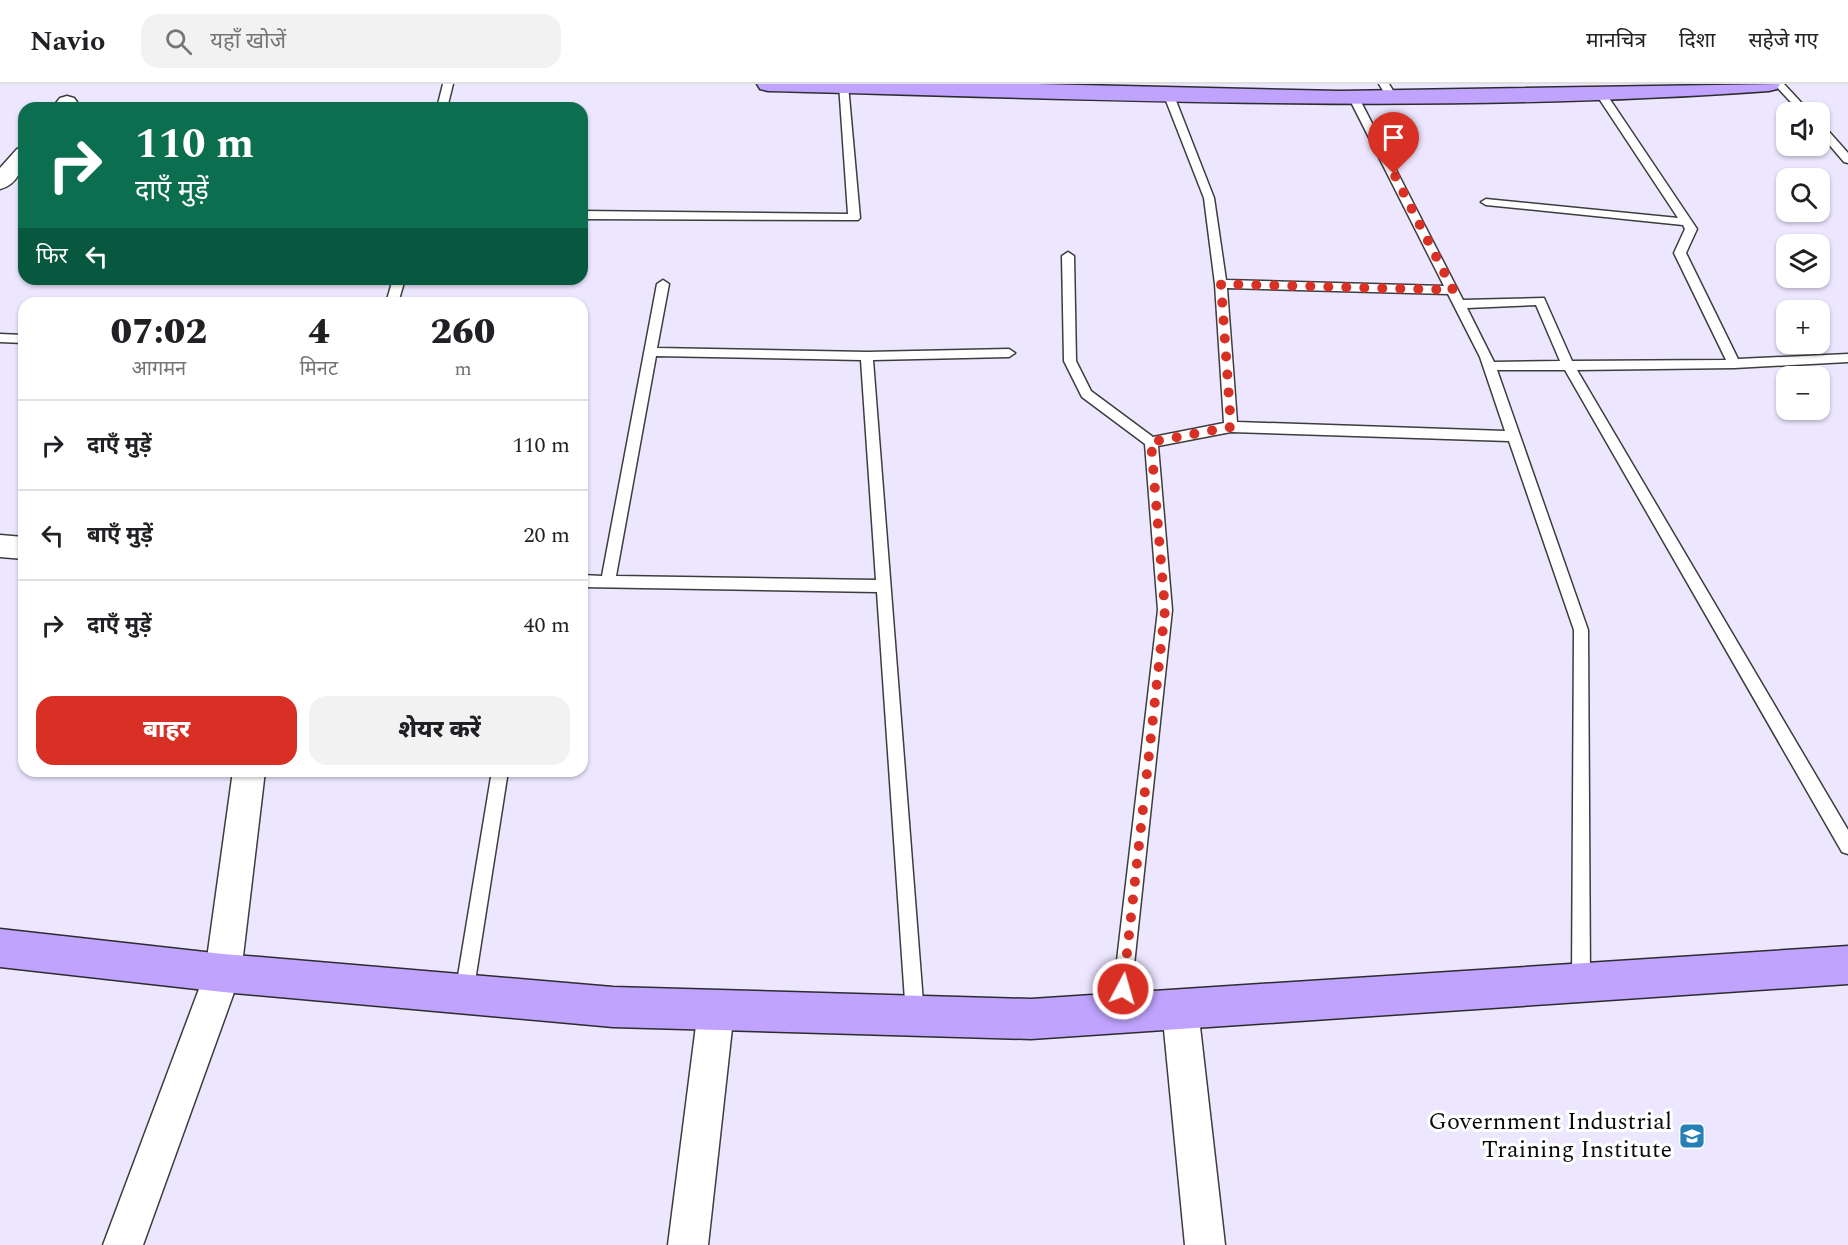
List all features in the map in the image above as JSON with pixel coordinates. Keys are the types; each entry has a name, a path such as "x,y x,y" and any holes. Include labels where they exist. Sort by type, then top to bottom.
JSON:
{"street":[{"path":"768,84 998,87 1168,93 1229,89 1354,98 1388,91 1601,94 1769,84"},
{"path":"0,182 18,160"},
{"path":"0,546 18,548"},
{"path":"123,1245 223,973 248,777"},
{"path":"0,948 223,973 613,1007 1031,1019 1848,964"},
{"path":"1180,1009 1206,1245"},
{"path":"688,1245 716,1010"}],"lane":[{"path":"444,102 448,84"},
{"path":"1779,84 1796,102"},
{"path":"588,215 854,218 843,85"},
{"path":"1168,93 1209,198 1221,284 1231,427"},
{"path":"1601,94 1691,229 1680,253 1734,364"},
{"path":"1354,98 1490,366 1581,630 1581,982"},
{"path":"1830,139 1848,160"},
{"path":"1486,202 1687,222"},
{"path":"1068,256 1070,361 1086,394 1151,442 1231,427 1514,436"},
{"path":"608,581 663,284"},
{"path":"1221,284 1453,290"},
{"path":"1460,303 1540,302 1568,365 1848,846"},
{"path":"0,338 18,339"},
{"path":"651,352 867,356 1009,353"},
{"path":"867,356 915,1015"},
{"path":"1490,366 1734,364 1848,358"},
{"path":"1120,1013 1165,610 1151,442"},
{"path":"588,581 884,586"},
{"path":"464,994 499,777"}],"place":[{"name":"Government Industrial Training Institute","path":"1692,1136"}],"route":[{"path":"1123,989 1165,610 1151,442 1231,427 1221,284 1453,290 1394,174"}]}
